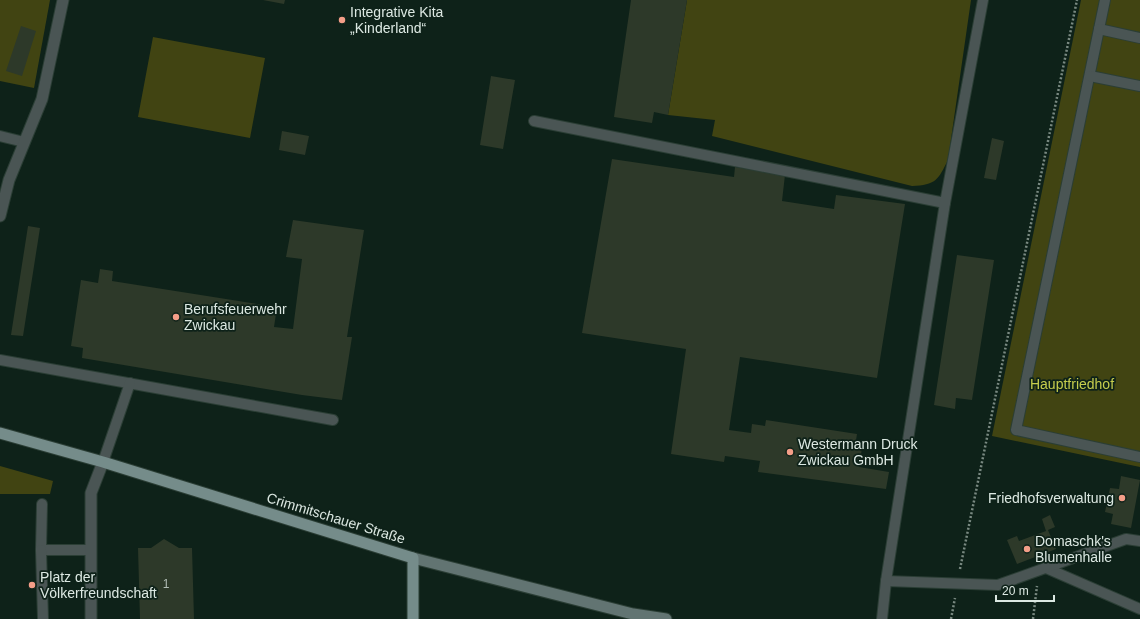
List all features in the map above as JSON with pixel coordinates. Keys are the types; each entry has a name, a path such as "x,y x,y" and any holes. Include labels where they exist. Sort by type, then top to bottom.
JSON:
{"main road":[{"name":"Crimmitschauer Straße","path":"0,433 103,462 413,558 633,614 666,619"},
{"path":"413,558 413,619"}],"street":[{"path":"0,216 9,180 42,99 63,0"},
{"path":"91,619 91,493 103,462"}],"lane":[{"path":"882,619 886,581 945,203 983,0"},
{"path":"1105,0 1016,430 1140,457"},
{"path":"1099,29 1140,38"},
{"path":"1090,76 1140,86"},
{"path":"534,121 945,203"},
{"path":"0,136 24,142"},
{"path":"0,360 333,420"},
{"path":"103,462 130,383"},
{"path":"42,504 42,619"},
{"path":"886,581 998,585 1126,539 1140,540"},
{"path":"41,550 90,550"},
{"path":"1043,569 1140,609"}],"path":[{"path":"951,619 957,583 1077,0"},
{"path":"1033,619 1043,569"}],"green space":[{"path":"0,0 50,0 34,88 0,81"},
{"path":"687,0 971,0 948,160 939,177 931,183 912,186 712,136 715,120 668,115"},
{"name":"Hauptfriedhof","path":"1081,0 1140,0 1140,467 992,436"},
{"path":"153,37 265,58 250,138 138,117"},
{"path":"0,466 53,481 50,494 0,494"}],"building":[{"path":"263,0 285,0 284,4"},
{"path":"631,0 687,0 668,115 654,112 652,123 614,117"},
{"path":"21,26 36,31 22,76 6,71"},
{"path":"491,76 515,80 503,149 480,145"},
{"path":"282,131 309,136 305,155 279,150"},
{"path":"992,138 1004,141 996,180 984,178"},
{"path":"612,159 734,177 735,167 785,175 782,201 834,209 836,195 905,204 877,378 740,357 729,430 751,433 752,424 765,426 766,420 857,434 855,447 862,448 859,467 889,472 886,489 758,472 760,461 725,456 724,462 671,454 686,349 582,333"},
{"name":"Berufsfeuerwehr Zwickau","path":"293,220 364,230 347,337 352,337 342,400 302,395 82,358 83,348 71,346 81,280 98,283 100,269 113,271 112,281 277,307 274,327 293,329 302,259 286,257"},
{"path":"28,226 40,228 23,336 11,335"},
{"path":"957,255 994,260 972,400 956,398 955,409 934,405"},
{"name":"Friedhofsverwaltung","path":"1121,476 1140,480 1131,528 1111,524 1113,514 1105,512 1110,488 1119,489"},
{"path":"1050,515 1055,527 1048,530 1056,549 1017,564 1007,540 1017,536 1019,541 1046,531 1042,519"},
{"path":"164,539 179,548 192,548 194,619 140,619 138,548 151,548"}],"place":[{"name":"Integrative Kita „Kinderland“","path":"342,20"},
{"name":"Berufsfeuerwehr Zwickau","path":"176,317"},
{"name":"Westermann Druck Zwickau GmbH","path":"790,452"},
{"name":"Friedhofsverwaltung","path":"1122,498"},
{"name":"Domaschk's Blumenhalle","path":"1027,549"},
{"name":"Platz der Völkerfreundschaft","path":"32,585"}]}
